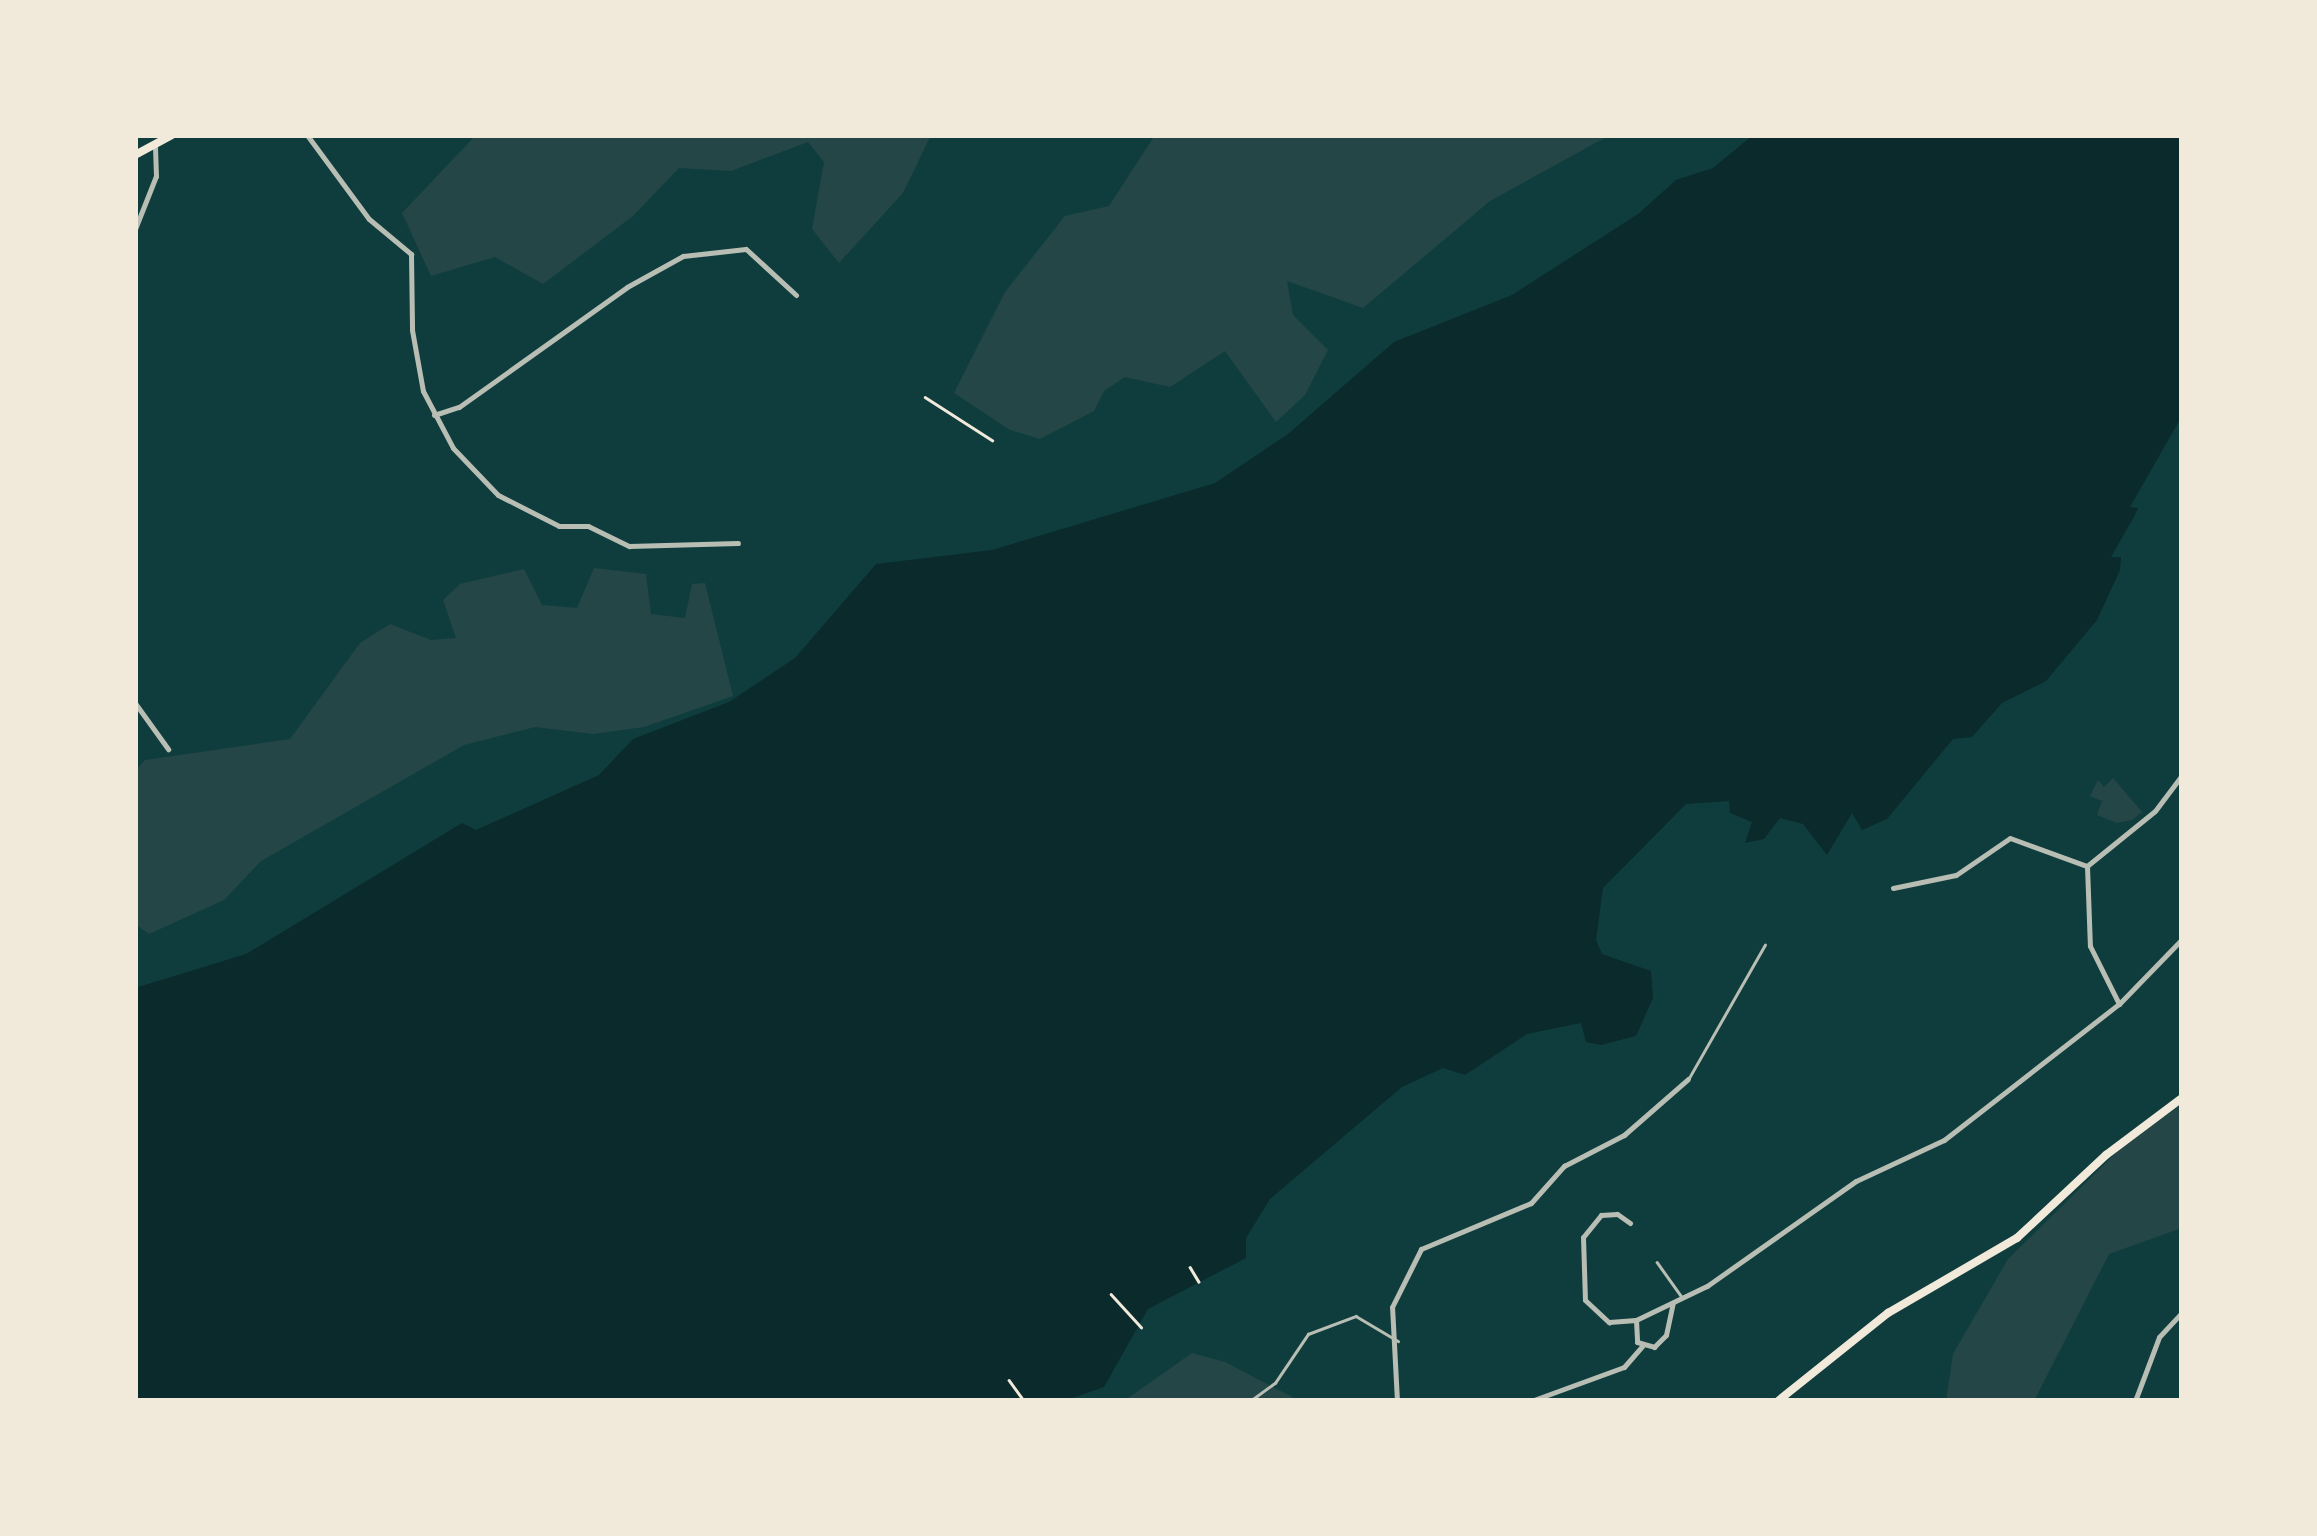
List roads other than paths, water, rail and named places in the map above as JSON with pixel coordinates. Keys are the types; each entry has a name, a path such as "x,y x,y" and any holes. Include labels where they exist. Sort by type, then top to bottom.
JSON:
{"main road":[{"path":"135,155 172,135"},
{"path":"1778,1401 1888,1314 2017,1238 2106,1156 2182,1098"}],"street":[{"path":"307,135 368,220 412,254 416,369 434,415 487,484 536,516 588,526 646,549 738,543"},
{"path":"135,230 156,176 155,144"},
{"path":"434,415 459,407 627,288 684,256 746,249 796,295"},
{"path":"135,702 168,749"},
{"path":"2086,866 2156,811 2182,775"},
{"path":"1893,888 1956,875 2010,838 2086,866"},
{"path":"2086,866 2090,946 2119,1004"},
{"path":"1630,1223 1617,1214 1591,1222 1583,1237 1582,1279 1594,1314 1609,1322 1636,1320 1674,1303 1856,1182 1944,1140 2119,1004 2182,939"},
{"path":"1397,1401 1394,1299 1420,1249 1531,1202 1564,1166 1624,1135 1688,1079"},
{"path":"1530,1401 1624,1367 1642,1346 1663,1341 1674,1303"},
{"path":"2135,1401 2160,1337 2182,1312"},
{"path":"1636,1320 1642,1346"}],"lane":[{"path":"1688,1079 1765,946"},
{"path":"1657,1262 1683,1298"},
{"path":"1250,1401 1274,1383 1308,1334 1356,1316 1398,1341"}]}
